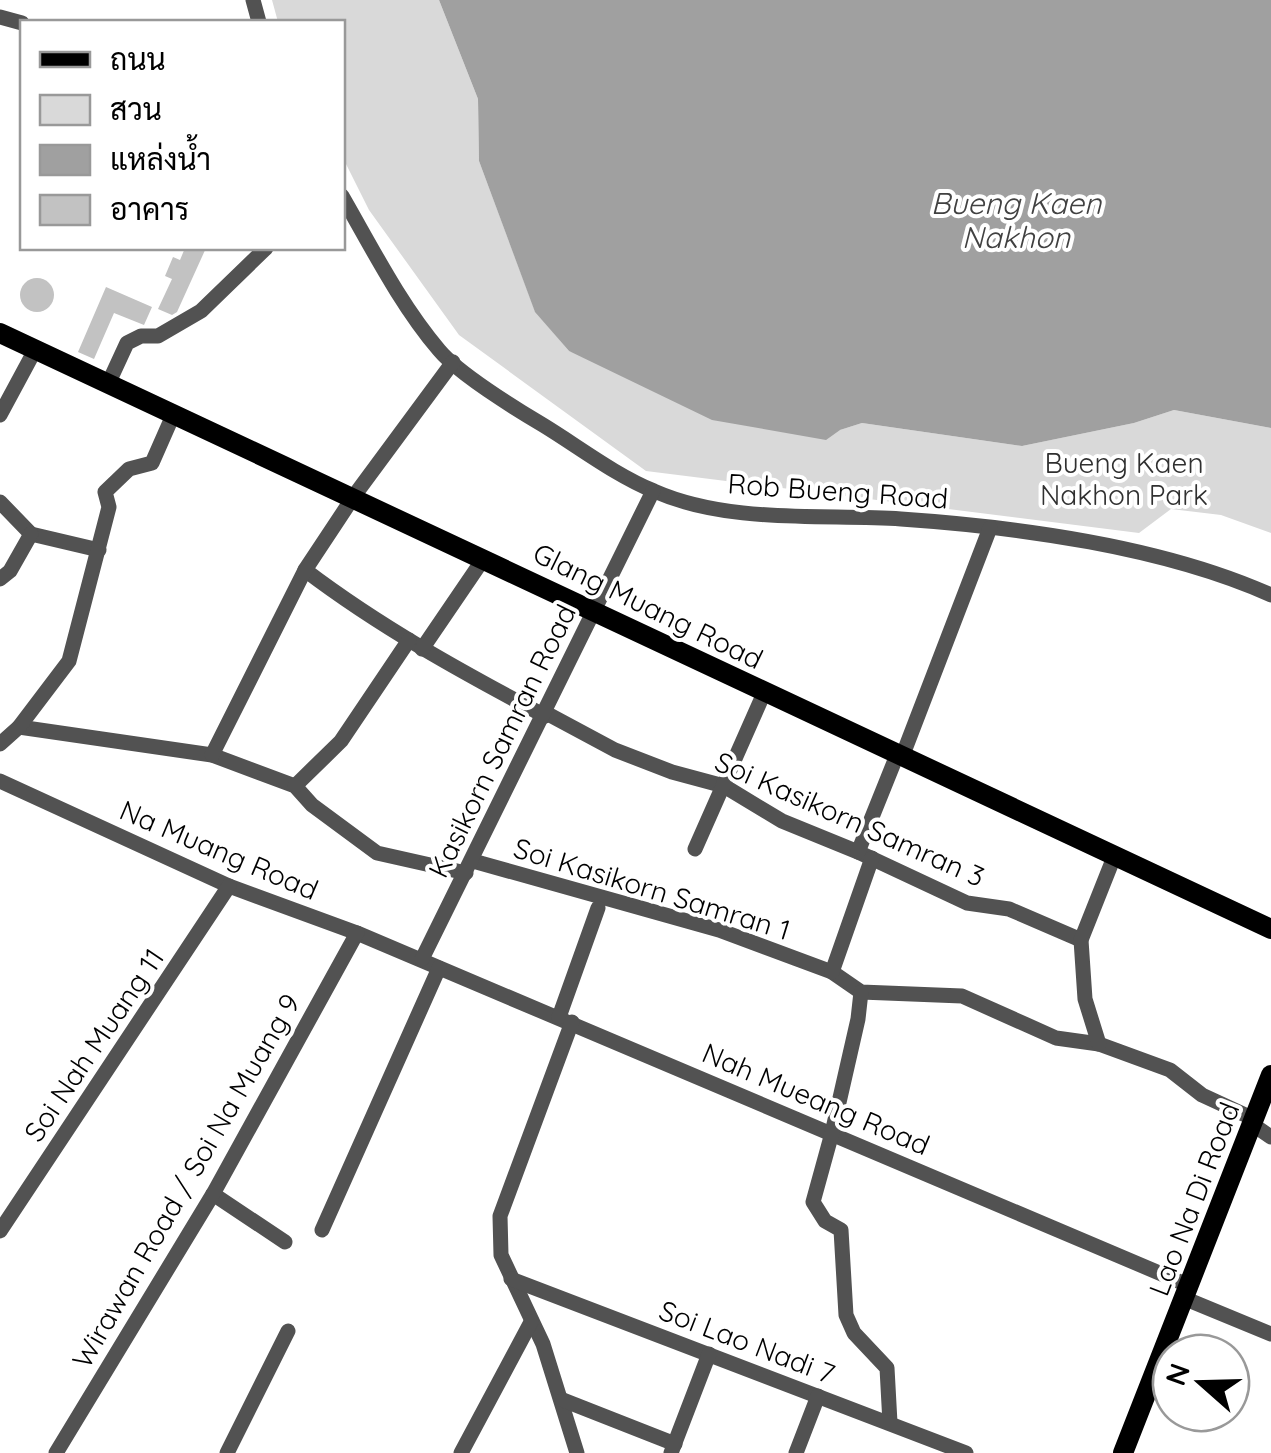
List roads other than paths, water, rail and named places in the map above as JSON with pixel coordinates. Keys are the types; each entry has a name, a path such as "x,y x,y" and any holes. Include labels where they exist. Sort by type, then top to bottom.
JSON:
{"main road":[{"name":"Glang Muang Road","path":"0,333 1271,929"},
{"name":"Lao Na Di Road","path":"1123,1453 1271,1076"}],"street":[{"name":"Rob Bueng Road","path":"345,201 401,297 441,353 515,408 653,491 727,510 902,519 1144,552 1205,569 1271,595"},
{"path":"110,382 127,344 141,336 158,336 201,312 264,250"},
{"path":"0,415 36,350"},
{"path":"212,755 306,570 354,496 453,362"},
{"path":"0,744 19,727 69,661 100,550 109,507 105,492 129,469 152,463 174,413"},
{"name":"Kasikorn Samran Road","path":"422,960 653,491"},
{"path":"0,502 31,534 100,550"},
{"path":"832,972 865,855 900,756 990,528"},
{"path":"0,579 10,572 31,534"},
{"path":"19,727 212,755 294,786 341,741 484,558"},
{"name":"Soi Kasikorn Samran 3","path":"306,570 416,644 615,750 672,772 724,786 782,822 865,855 967,903 1009,910 1080,940"},
{"path":"695,849 764,693"},
{"name":"Na Muang Road","path":"0,781 230,886 422,960"},
{"name":"Soi Kasikorn Samran 1","path":"294,786 312,805 377,853 470,867 718,930 832,972 861,992"},
{"path":"1099,1044 1085,1000 1080,940 1114,857"},
{"name":"Soi Nah Muang 11","path":"0,1231 230,886"},
{"path":"577,1453 542,1344 502,1255 500,1216 598,908"},
{"name":"Wirawan Road / Soi Na Muang 9","path":"56,1453 213,1194 357,932"},
{"name":"Nah Mueang Road","path":"422,960 832,1134 1271,1334"},
{"path":"322,1230 439,968"},
{"path":"890,1423 887,1368 854,1334 846,1314 840,1230 826,1221 813,1202 832,1134 861,992 962,996 1056,1038 1099,1044 1170,1070 1202,1095 1253,1122 1271,1137"},
{"path":"213,1194 285,1242"},
{"name":"Soi Lao Nadi 7","path":"511,1279 966,1453"},
{"path":"461,1453 531,1322"},
{"path":"227,1453 288,1331"},
{"path":"563,1400 673,1449 709,1354"},
{"path":"796,1453 818,1396"},
{"path":"919,1453 925,1436"}],"water":[{"name":"Bueng Kaen Nakhon","path":"439,0 1271,0 1271,428 1174,410 1134,423 1022,446 862,423 840,430 826,440 712,420 569,351 535,312 479,161 478,99"}],"park label":[{"name":"Bueng Kaen Nakhon Park","path":"1124,479"}]}
